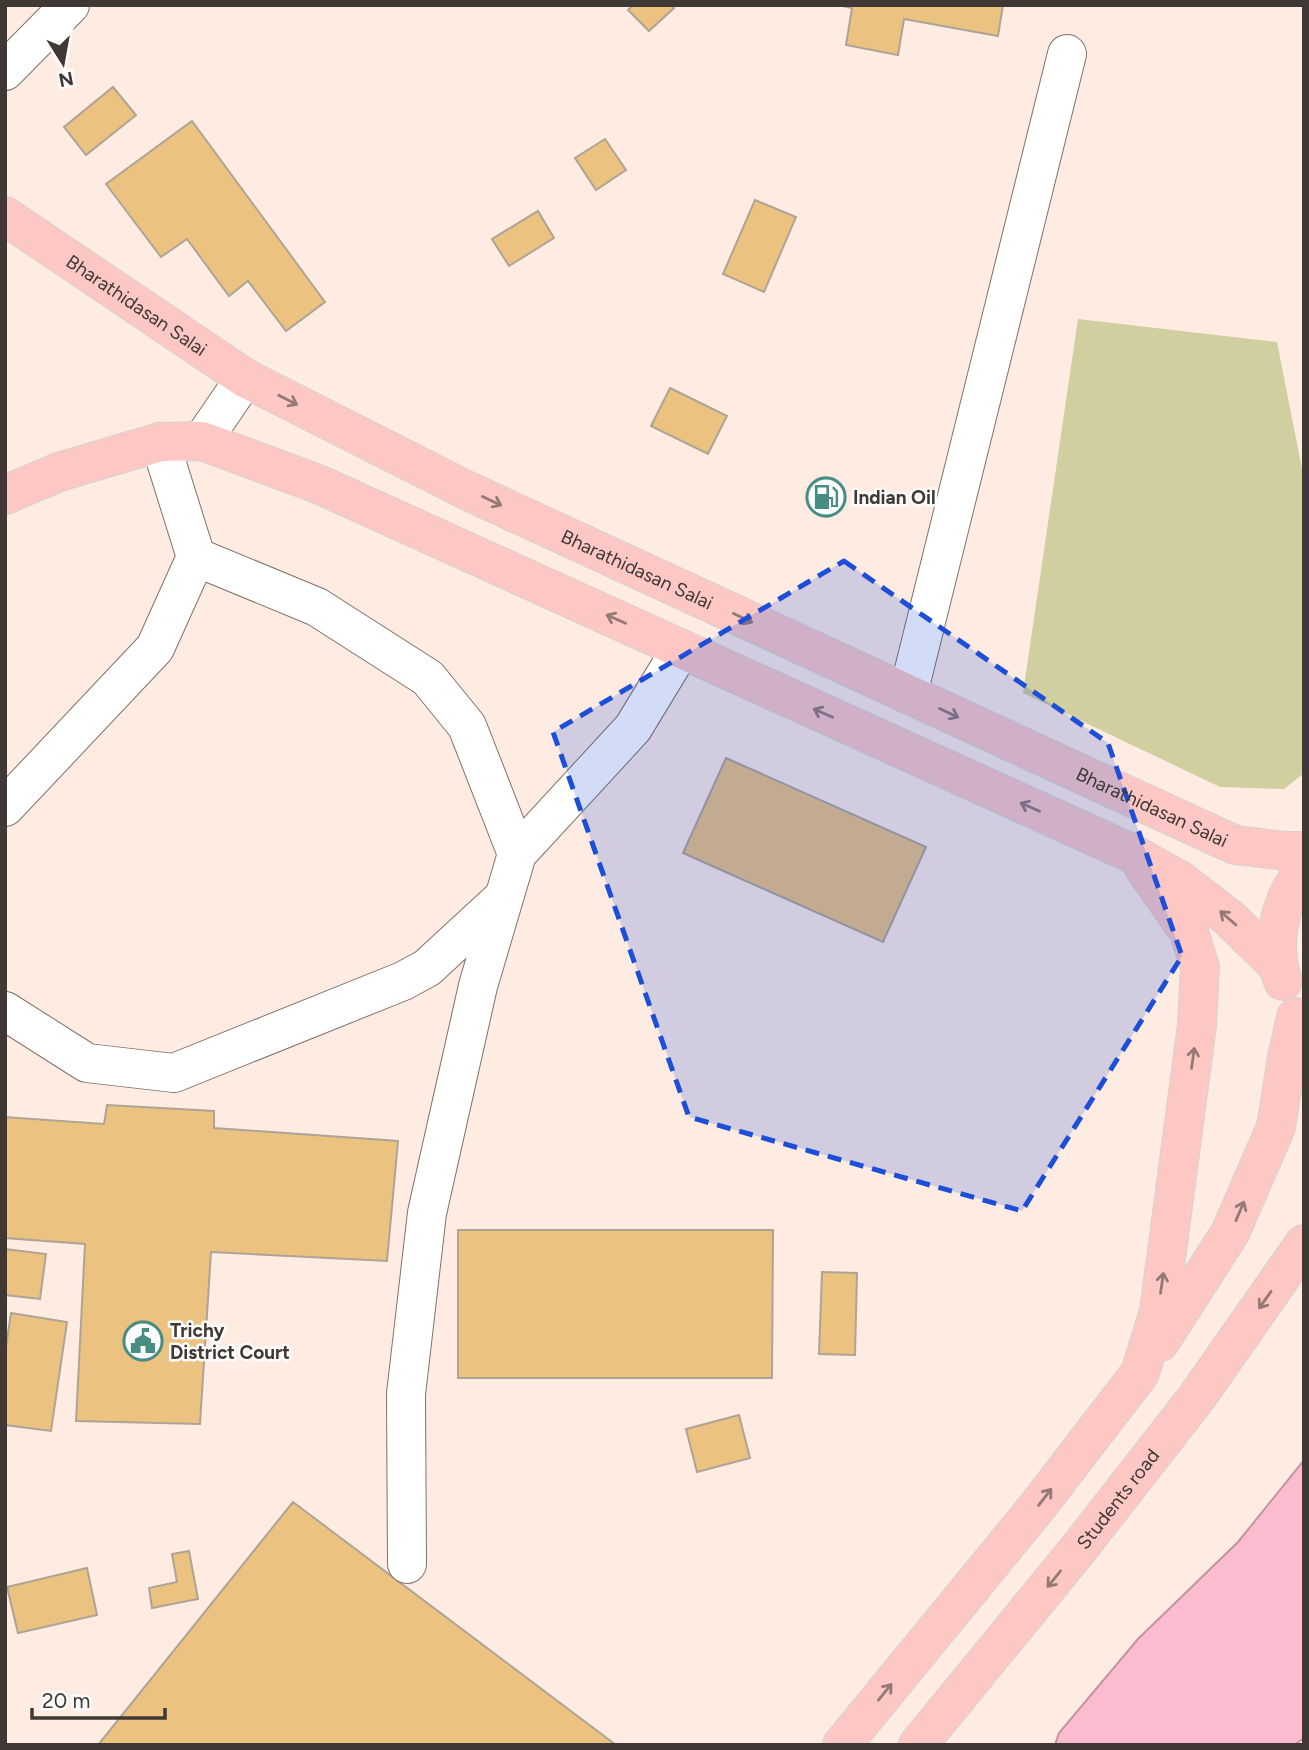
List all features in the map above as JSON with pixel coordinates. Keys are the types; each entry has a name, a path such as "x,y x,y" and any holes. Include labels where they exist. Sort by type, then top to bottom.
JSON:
{"main road":[{"name":"Bharathidasan Salai","path":"5,216 245,378 468,491 1235,845 1304,851"},
{"path":"5,495 59,472 160,442 202,441 318,484 1131,853 1181,881 1229,918 1277,965 1300,1022 1287,1057 1276,1127 1230,1233 1140,1373 1037,1507 842,1745"},
{"path":"1131,853 1154,879 1189,932 1200,967 1197,1025 1158,1311 1140,1373"},
{"path":"1277,965 1279,923 1294,883 1304,871"},
{"name":"Students road","path":"918,1745 1072,1557 1198,1397 1304,1244"}],"street":[{"path":"5,71 70,5"},
{"path":"908,694 1066,54"},
{"path":"202,441 245,378"},
{"path":"5,807 155,648 196,557 160,442"},
{"path":"196,557 317,607 428,678 467,726 517,854"},
{"path":"407,1564 406,1394 427,1213 478,986 504,897 517,854 633,728 681,649"},
{"path":"5,1011 88,1063 174,1073 403,981 426,968 504,897"}],"highlighted area":[{"path":"844,561 1108,743 1182,956 1022,1211 689,1117 553,732"}],"shaded area":[{"path":"1078,319 1277,342 1304,479 1304,773 1284,789 1220,787 1023,693"},
{"path":"1304,1460 1304,1738 1294,1745 1055,1745 1059,1733 1138,1639 1238,1542"}],"building":[{"path":"633,5 672,5 674,8 649,31 628,10"},
{"path":"838,5 1003,5 998,36 904,19 898,55 846,45 852,8"},
{"path":"113,87 136,115 86,155 64,127"},
{"path":"192,121 325,302 286,331 248,281 229,296 187,239 161,257 106,184"},
{"path":"605,139 626,170 596,190 575,158"},
{"path":"755,200 796,217 764,292 723,274"},
{"path":"538,211 554,238 509,266 492,239"},
{"path":"670,388 727,416 708,454 651,426"},
{"path":"726,758 926,847 883,942 683,853"},
{"name":"Trichy District Court","path":"107,1105 214,1111 214,1128 398,1141 387,1261 211,1252 200,1424 76,1421 85,1244 5,1238 5,1117 104,1124"},
{"path":"458,1230 773,1230 772,1378 458,1378"},
{"path":"5,1249 46,1254 40,1299 5,1295"},
{"path":"822,1272 857,1273 855,1355 819,1354"},
{"path":"11,1313 67,1322 51,1431 5,1425 5,1353"},
{"path":"739,1415 750,1458 697,1472 686,1429"},
{"path":"293,1502 616,1745 98,1745"},
{"path":"189,1551 198,1599 152,1608 149,1588 177,1582 172,1554"},
{"path":"87,1568 97,1615 18,1633 7,1587"}],"place":[{"name":"Indian Oil","path":"826,497"},
{"name":"Trichy District Court","path":"143,1341"}]}
